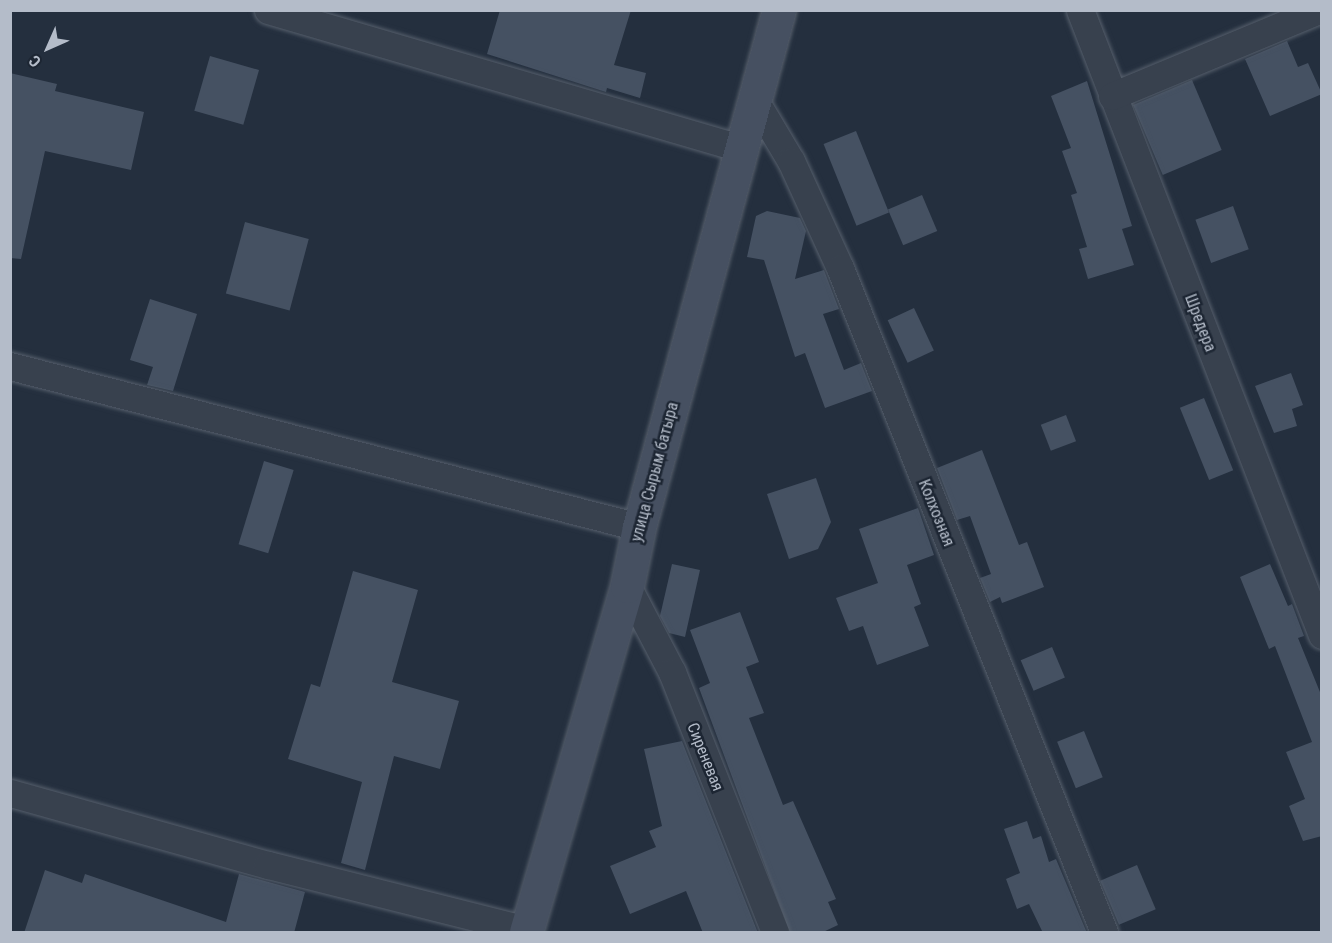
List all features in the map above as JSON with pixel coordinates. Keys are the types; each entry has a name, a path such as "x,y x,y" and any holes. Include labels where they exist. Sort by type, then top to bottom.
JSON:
{"street":[{"path":"268,10 741,148"},
{"name":"улица Сырым батыра","path":"526,931 627,586 639,527 779,10"},
{"name":"Шредера","path":"1080,10 1322,635"},
{"path":"1112,96 1319,10"},
{"name":"Колхозная","path":"754,99 791,161 840,268 1104,933"},
{"path":"10,366 639,527"},
{"name":"Сиреневая","path":"627,586 672,672 775,933"},
{"path":"10,793 268,865 526,931"}],"building":[{"path":"500,10 631,10 614,65 646,73 640,98 607,88 606,92 487,54"},
{"path":"1287,41 1298,67 1308,63 1322,94 1270,116 1245,59"},
{"path":"210,56 259,70 243,125 194,111"},
{"path":"10,73 57,84 55,91 144,112 131,170 45,151 21,259 10,258"},
{"path":"1192,80 1222,150 1163,175 1133,105"},
{"path":"1087,81 1132,226 1122,229 1134,265 1088,279 1079,249 1087,247 1071,195 1077,193 1062,151 1071,148 1051,96"},
{"path":"856,131 889,213 857,226 824,144"},
{"path":"922,195 937,231 903,245 888,209"},
{"path":"1233,206 1249,249 1211,263 1195,220"},
{"path":"767,211 800,218 806,231 795,279 824,270 839,309 823,314 844,370 861,363 872,391 825,408 805,353 795,357 764,260 747,257 756,216"},
{"path":"245,222 309,239 290,311 226,293"},
{"path":"150,299 197,314 173,391 147,385 153,367 130,360"},
{"path":"914,308 934,351 908,363 888,320"},
{"path":"1291,373 1303,405 1292,409 1297,426 1274,433 1255,386"},
{"path":"1204,398 1233,470 1209,480 1180,408"},
{"path":"1066,415 1076,441 1051,451 1041,425"},
{"path":"982,450 1019,545 1027,542 1044,587 1002,603 1000,597 990,602 980,578 991,574 970,516 957,520 937,468"},
{"path":"264,461 294,470 268,553 239,544"},
{"path":"816,478 831,522 818,549 789,559 767,494"},
{"path":"918,508 934,555 907,565 921,604 914,607 929,646 877,665 863,626 849,631 836,598 878,583 859,529"},
{"path":"672,564 700,570 685,637 669,633 660,616"},
{"path":"1270,564 1288,606 1292,604 1304,636 1298,638 1322,697 1322,836 1303,841 1289,806 1305,799 1286,752 1312,742 1275,646 1269,649 1240,577"},
{"path":"353,571 418,590 392,682 459,701 440,769 394,756 365,870 341,863 362,782 288,759 311,684 320,687"},
{"path":"740,612 759,662 746,667 764,713 749,718 783,805 793,801 836,899 828,902 838,925 821,933 790,933 699,688 710,683 690,630"},
{"path":"1052,647 1065,677 1034,691 1021,660"},
{"path":"1084,731 1103,777 1076,788 1057,742"},
{"path":"682,741 758,933 703,933 686,891 630,914 610,866 656,847 649,831 662,826 644,749"},
{"path":"1027,821 1033,839 1041,836 1049,862 1056,859 1087,933 1043,933 1029,904 1017,909 1006,879 1020,873 1004,829"},
{"path":"1137,865 1156,909 1119,925 1100,881"},
{"path":"45,870 82,883 85,874 226,922 239,874 305,892 294,933 24,933"}]}
